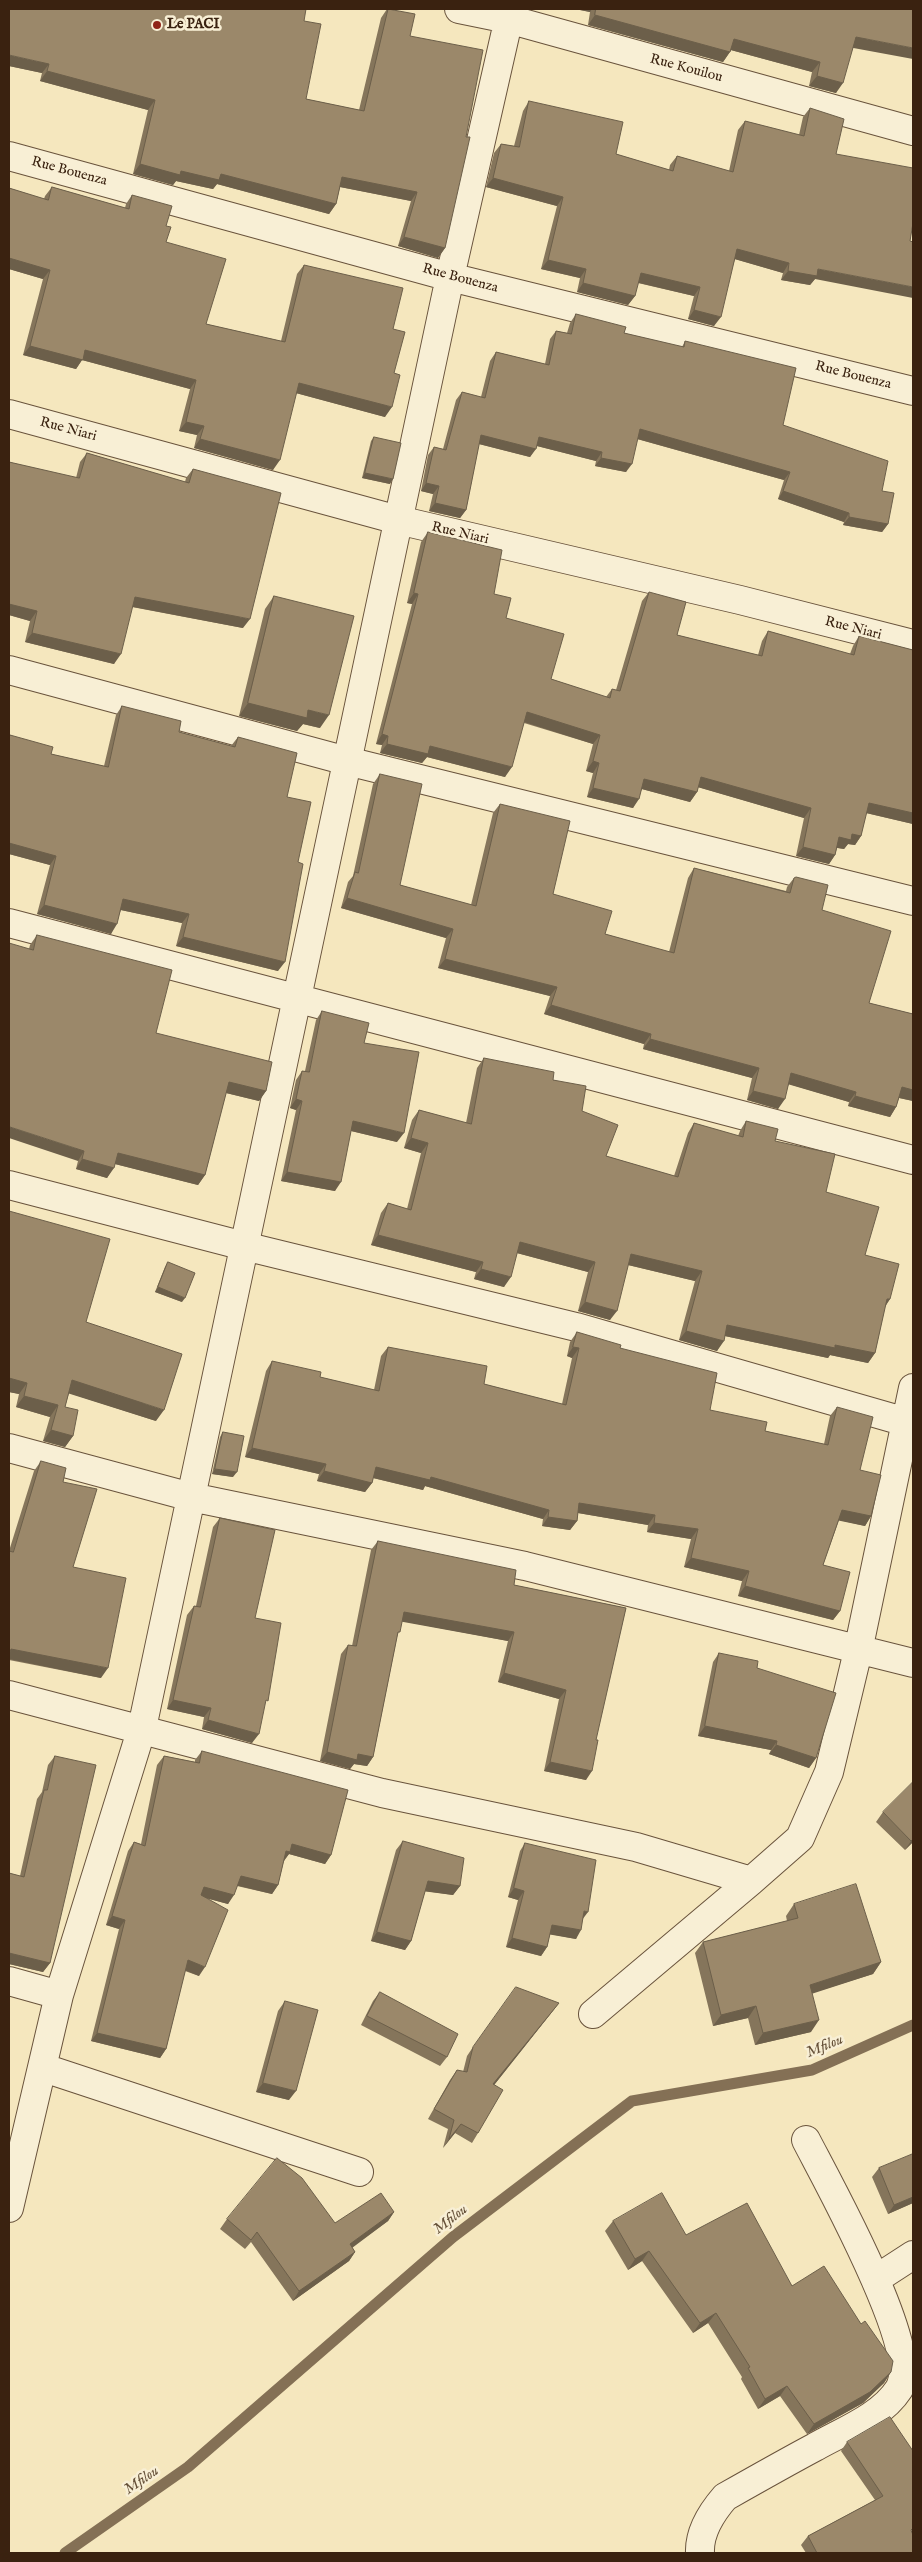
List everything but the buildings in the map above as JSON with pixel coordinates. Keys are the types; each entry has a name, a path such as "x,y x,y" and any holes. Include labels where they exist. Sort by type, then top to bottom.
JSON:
{"street":[{"name":"Rue Kouilou","path":"459,9 510,14 913,131"},
{"path":"9,2208 44,2068 59,1995 142,1728 450,277 510,14"},
{"name":"Rue Bouenza","path":"9,156 450,277 913,391"},
{"name":"Rue Niari","path":"9,414 398,520 740,600 913,644"},
{"path":"9,670 347,761 913,901"},
{"path":"9,923 913,1160"},
{"path":"9,1185 244,1246 576,1326 910,1423"},
{"path":"593,2014 800,1838 829,1772 910,1423 913,1388"},
{"path":"9,1448 191,1497 525,1566 858,1651 913,1663"},
{"path":"9,1695 142,1728 382,1793 636,1847 751,1881"},
{"path":"9,1981 59,1995"},
{"path":"44,2068 359,2172"},
{"path":"700,2553 699,2546 710,2515 725,2497 871,2416 900,2388 903,2369 900,2346 876,2279 806,2140"},
{"path":"876,2279 913,2255"}],"waterway":[{"name":"Mfilou","path":"65,2553 188,2467 453,2237 632,2101 812,2070 913,2025"}],"place":[{"name":"Le PACI","path":"157,25"}]}
